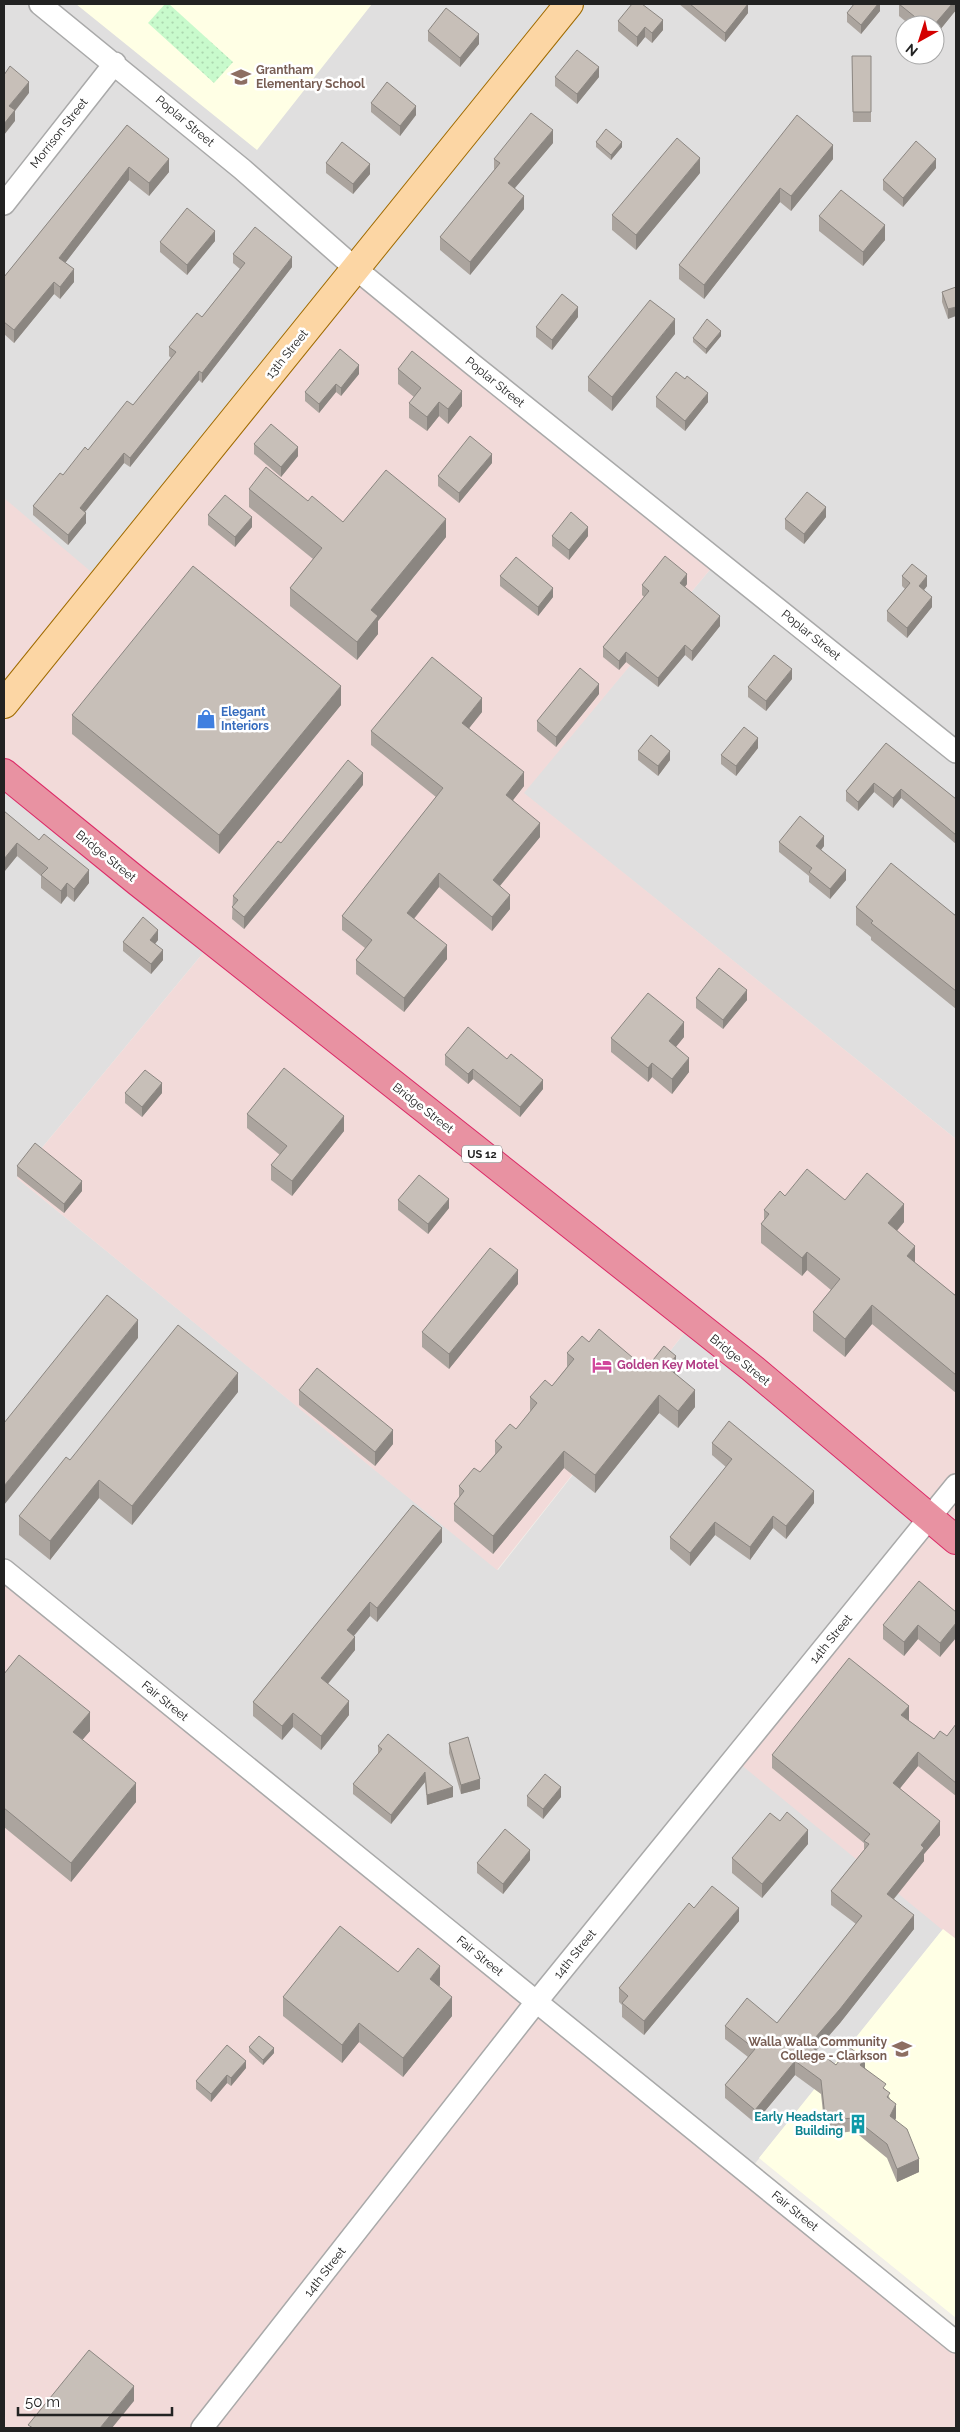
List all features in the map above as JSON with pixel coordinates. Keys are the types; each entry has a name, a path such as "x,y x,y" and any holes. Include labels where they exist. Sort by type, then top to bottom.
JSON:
{"highway":[{"name":"Bridge Street","path":"4,773 138,882 752,1368 956,1540"}],"main road":[{"name":"13th Street","path":"4,704 569,4"}],"street":[{"name":"Poplar Street","path":"40,4 242,168 356,269 956,752"},
{"name":"Morrison Street","path":"4,204 115,63"},
{"name":"14th Street","path":"202,2428 537,2001 956,1485"},
{"name":"Fair Street","path":"4,1570 956,2342"}],"shaded area":[{"path":"4,4 956,4 956,1139 523,793 718,560 4,704"},
{"name":"Grantham Elementary School","path":"76,4 372,4 257,150"},
{"path":"356,269 718,560 524,793 956,1139 956,1941 734,1759 929,1518 693,1322 497,1570 17,1178 213,941 4,773 4,498 102,581"},
{"path":"4,773 213,941 17,1178 498,1570 693,1322 929,1518 943,1929 749,2171 4,1568"},
{"path":"4,1570 956,2350 956,2428 4,2428"},
{"name":"Walla Walla Community College - Clarkson","path":"943,1929 956,1939 956,2318 759,2158"}],"green space":[{"path":"165,4 169,4 233,62 214,83 148,23"}],"building":[{"path":"632,4 642,4 663,20 652,33 645,27 637,37 618,21"},
{"path":"690,4 748,4 725,33"},
{"path":"854,4 878,4 861,25 847,13"},
{"path":"899,4 952,4 943,15 913,15"},
{"path":"446,8 479,34 460,58 428,31"},
{"path":"577,50 599,67 577,94 555,77"},
{"path":"852,56 871,56 871,112 853,112"},
{"path":"10,66 29,82 9,106 15,110 4,124 4,75"},
{"path":"387,82 416,106 400,126 371,103"},
{"path":"531,113 553,130 508,183 524,196 470,262 440,237 500,163 494,159"},
{"path":"797,115 833,145 791,196 780,188 704,285 679,265"},
{"path":"127,125 169,159 149,183 129,167 59,258 74,269 60,287 54,282 14,330 4,322 4,277"},
{"path":"606,129 622,142 611,155 596,142"},
{"path":"677,138 700,158 636,235 612,215"},
{"path":"916,141 936,159 903,198 883,180"},
{"path":"342,142 370,164 353,184 326,163"},
{"path":"841,190 885,225 863,252 819,216"},
{"path":"187,208 215,231 187,265 160,242"},
{"path":"255,227 292,257 202,373 199,371 130,458 124,453 80,508 86,513 68,535 33,506 60,473 63,475 85,447 88,450 127,401 133,405 176,352 169,347 197,313 202,317 245,263 233,254"},
{"path":"956,287 956,307 948,309 942,292"},
{"path":"562,294 578,307 552,340 536,327"},
{"path":"650,300 675,319 612,397 588,377"},
{"path":"707,319 721,331 706,349 693,338"},
{"path":"340,349 359,365 341,388 336,384 319,404 305,392"},
{"path":"412,351 462,391 448,409 439,402 427,417 409,403 421,388 398,369"},
{"path":"676,372 685,379 687,376 708,393 685,421 656,397"},
{"path":"271,424 298,447 281,467 254,444"},
{"path":"470,436 492,454 459,493 438,476"},
{"path":"266,467 308,501 312,496 343,522 386,470 446,519 371,610 378,616 357,642 290,588 322,548 249,489"},
{"path":"807,492 826,507 804,534 785,519"},
{"path":"225,495 252,517 235,537 208,515"},
{"path":"571,512 588,527 569,550 552,536"},
{"path":"665,556 687,574 680,583 720,616 692,651 685,645 658,678 626,652 619,661 603,647 649,591 642,585"},
{"path":"516,557 553,588 538,607 500,576"},
{"path":"912,564 927,576 919,586 932,597 907,628 887,611 910,583 902,576"},
{"name":"Elegant Interiors","path":"193,566 341,686 219,835 72,715"},
{"path":"774,655 792,669 766,701 748,687"},
{"path":"432,657 482,698 462,723 524,772 506,795 540,823 493,880 510,895 492,917 439,873 407,913 447,945 404,998 356,960 372,940 342,916 443,788 371,731"},
{"path":"580,668 599,684 556,737 537,721"},
{"path":"744,727 758,738 736,766 721,755"},
{"path":"651,735 670,751 658,766 638,751"},
{"path":"886,743 956,799 956,835 901,789 893,798 874,783 858,802 846,791"},
{"path":"348,760 363,773 244,917 232,907 238,900 233,896 278,841 281,843"},
{"path":"4,811 39,840 44,834 89,870 74,889 67,883 61,891 41,875 48,868 17,843 4,859"},
{"path":"800,816 824,836 816,846 846,870 830,889 809,872 812,868 779,842"},
{"path":"891,863 956,916 956,991 871,923 873,921 856,907"},
{"path":"143,917 158,930 150,940 163,950 151,964 123,942"},
{"path":"719,968 747,990 723,1020 696,998"},
{"path":"648,993 684,1022 669,1041 689,1058 672,1079 652,1063 648,1068 611,1038"},
{"path":"468,1027 507,1059 511,1054 543,1080 520,1107 473,1069 468,1074 445,1055"},
{"path":"284,1068 344,1116 292,1181 271,1165 287,1146 247,1114"},
{"path":"145,1070 162,1083 142,1107 125,1093"},
{"path":"35,1143 82,1181 64,1204 17,1166"},
{"path":"807,1169 845,1200 867,1173 904,1204 888,1223 915,1246 907,1256 956,1296 956,1375 872,1305 845,1339 813,1312 840,1279 807,1252 802,1258 761,1224 769,1214 764,1210 780,1191 785,1196"},
{"path":"419,1175 449,1199 428,1224 398,1200"},
{"path":"490,1248 518,1270 449,1354 422,1332"},
{"path":"107,1295 138,1320 4,1486 4,1423"},
{"path":"178,1325 238,1373 132,1506 99,1480 50,1541 19,1516 66,1457 70,1460"},
{"path":"599,1329 646,1369 664,1346 676,1356 667,1367 695,1390 678,1411 659,1395 595,1475 564,1451 493,1536 454,1504 464,1491 459,1486 474,1468 480,1472 502,1447 495,1441 510,1424 516,1429 537,1403 530,1397 545,1380 552,1386 574,1359 567,1353 582,1336 589,1342"},
{"path":"317,1368 393,1430 375,1452 299,1390"},
{"path":"729,1421 814,1491 786,1526 773,1516 750,1547 715,1522 690,1553 670,1537 732,1459 712,1443"},
{"path":"413,1505 442,1528 377,1608 370,1602 347,1630 355,1637 321,1678 349,1701 321,1736 293,1713 282,1726 253,1702"},
{"path":"919,1581 956,1612 956,1623 940,1643 918,1625 904,1642 883,1625"},
{"path":"19,1655 90,1712 73,1732 136,1783 71,1863 4,1808 4,1674"},
{"path":"849,1658 909,1706 901,1715 934,1739 940,1731 947,1736 956,1724 956,1783 918,1752 893,1783 940,1821 921,1845 924,1848 887,1894 914,1915 809,2045 836,2065 849,2047 865,2059 860,2065 886,2084 883,2088 890,2093 887,2097 896,2104 890,2116 907,2129 919,2159 897,2169 887,2144 854,2118 840,2119 840,2116 825,2117 821,2080 795,2061 755,2110 725,2085 755,2049 725,2026 747,1998 777,2023 862,1916 831,1891 869,1844 864,1841 870,1834 772,1755"},
{"path":"388,1734 453,1787 427,1795 425,1772 391,1815 353,1784 382,1749 378,1746"},
{"path":"468,1737 480,1779 461,1785 449,1743"},
{"path":"545,1774 561,1787 543,1809 527,1796"},
{"path":"787,1812 808,1830 762,1884 732,1858 770,1813 780,1821"},
{"path":"505,1829 530,1850 503,1884 477,1863"},
{"path":"712,1886 739,1908 644,2021 622,2003 628,1996 619,1988 689,1903 694,1908"},
{"path":"340,1926 398,1972 418,1948 440,1966 430,1979 452,1997 403,2058 359,2023 342,2045 283,1997"},
{"path":"259,2036 274,2048 263,2060 249,2047"},
{"path":"227,2045 246,2061 231,2078 227,2075 211,2094 196,2081"},
{"path":"89,2350 134,2386 100,2428 33,2428 28,2425"}],"place":[{"name":"Grantham Elementary School","path":"241,77"},
{"name":"Elegant Interiors","path":"206,719"},
{"name":"Golden Key Motel","path":"602,1365"},
{"name":"Walla Walla Community College - Clarkson","path":"902,2049"},
{"name":"Early Headstart Building","path":"858,2124"}]}
